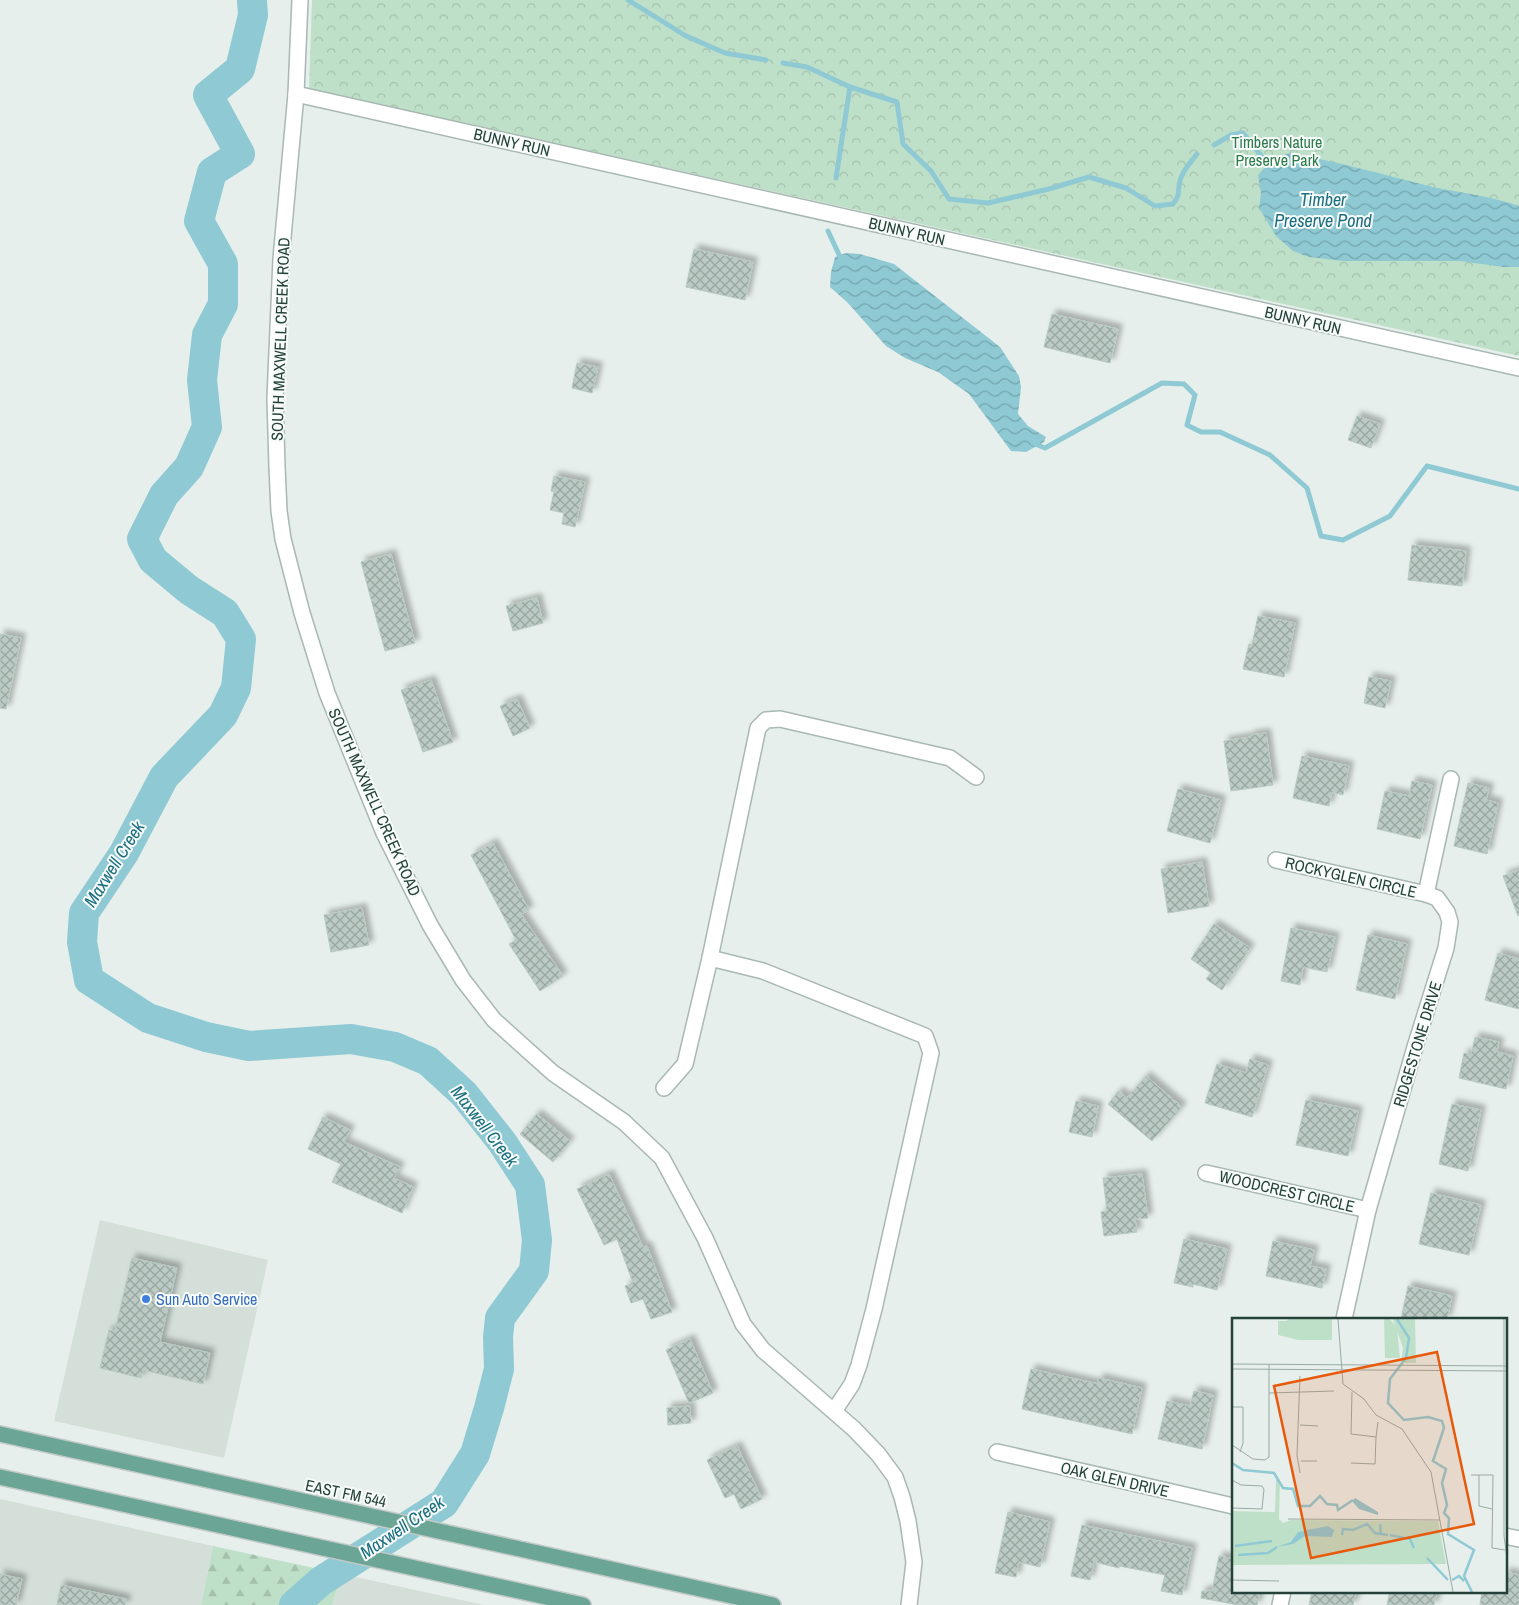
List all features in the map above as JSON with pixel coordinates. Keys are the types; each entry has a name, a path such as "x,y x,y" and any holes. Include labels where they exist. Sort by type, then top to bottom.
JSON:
{"main road":[{"name":"EAST FM 544","path":"0,1434 773,1605"},
{"path":"0,1478 583,1605"}],"street":[{"name":"SOUTH MAXWELL CREEK ROAD","path":"300,0 296,94 281,259 276,379 275,408 279,511 283,539 300,604 327,693 384,833 430,926 463,980 494,1020 553,1073 624,1122 662,1158 705,1238 743,1324 763,1350 854,1428 878,1454 895,1477 908,1521 914,1562 909,1605"},
{"name":"BUNNY RUN","path":"296,94 1519,368"},
{"path":"664,1088 685,1064 710,958 758,728 766,720 780,719 950,758 976,777"},
{"path":"1426,894 1451,778"},
{"name":"ROCKYGLEN CIRCLE","path":"1276,860 1426,894"},
{"name":"RIDGESTONE DRIVE","path":"1344,1318 1368,1210 1446,948 1450,922 1447,912 1437,898 1426,894"},
{"path":"710,958 763,971 925,1036 931,1053 874,1309 852,1384 834,1411"},
{"name":"WOODCREST CIRCLE","path":"1206,1173 1368,1210"},
{"name":"OAK GLEN DRIVE","path":"997,1452 1232,1506"},
{"path":"1506,1536 1519,1539"},
{"path":"1280,1605 1283,1592"}],"shaded area":[{"path":"100,1220 268,1260 224,1458 54,1421"},
{"path":"0,1499 213,1546 201,1605 0,1605"},
{"path":"342,1574 484,1605 332,1605"}],"green space":[{"name":"Timbers Nature Preserve Park","path":"312,0 1519,0 1519,356 309,89"},
{"path":"213,1546 342,1574 332,1605 201,1605"}],"water":[{"name":"Timber Preserve Pond","path":"1290,153 1519,206 1519,267 1503,267 1460,261 1343,261 1309,257 1293,251 1276,236 1259,208 1261,193 1258,175 1272,159"},
{"path":"846,253 860,254 894,264 1000,347 1019,376 1021,387 1018,414 1028,426 1046,437 1044,442 1026,452 1011,451 969,394 938,372 905,358 886,346 848,303 830,287 835,257"}],"building":[{"path":"694,249 753,262 745,300 686,287"},
{"path":"1052,314 1118,329 1110,363 1044,347"},
{"path":"577,363 598,367 592,393 572,388"},
{"path":"1357,416 1380,424 1371,448 1348,440"},
{"path":"554,476 585,482 575,527 562,524 564,513 550,510 554,492 551,491"},
{"path":"1412,545 1466,551 1462,586 1408,580"},
{"path":"391,554 415,643 385,651 361,562"},
{"path":"537,598 543,623 513,631 506,606"},
{"path":"1258,616 1295,623 1284,677 1243,669 1249,644 1252,645"},
{"path":"0,634 21,638 6,709 0,708"},
{"path":"1369,677 1391,681 1385,708 1364,703"},
{"path":"431,680 453,742 423,752 401,690"},
{"path":"517,699 530,728 513,736 500,706"},
{"path":"1266,733 1273,785 1231,791 1224,741"},
{"path":"1302,756 1349,766 1343,795 1332,792 1329,806 1293,798"},
{"path":"1412,781 1432,785 1420,839 1377,829 1385,791 1409,796"},
{"path":"1468,783 1489,788 1486,800 1498,803 1487,854 1454,846"},
{"path":"1178,789 1221,800 1210,843 1167,831"},
{"path":"493,843 529,910 521,914 563,976 540,991 509,944 516,940 471,855"},
{"path":"1202,862 1209,906 1168,913 1161,869"},
{"path":"1519,870 1519,915 1518,916 1503,876"},
{"path":"362,908 369,945 331,952 324,915"},
{"path":"1214,924 1250,948 1222,990 1206,979 1211,973 1191,959"},
{"path":"1291,928 1335,937 1327,972 1303,967 1300,985 1281,981"},
{"path":"1368,935 1407,944 1395,999 1356,990"},
{"path":"1498,953 1519,959 1519,1009 1485,1000"},
{"path":"1475,1037 1499,1042 1497,1052 1513,1056 1506,1089 1459,1078 1464,1053 1471,1055"},
{"path":"1250,1059 1268,1065 1252,1117 1205,1103 1217,1064 1246,1073"},
{"path":"1146,1076 1182,1107 1152,1141 1108,1104 1119,1091 1127,1098"},
{"path":"1306,1100 1358,1111 1348,1156 1296,1145"},
{"path":"1076,1101 1098,1106 1092,1137 1069,1132"},
{"path":"1452,1104 1481,1110 1468,1171 1439,1164"},
{"path":"537,1114 570,1141 553,1162 520,1134"},
{"path":"323,1117 350,1130 344,1142 400,1167 394,1178 413,1187 402,1213 332,1182 341,1164 308,1149"},
{"path":"609,1174 643,1247 647,1246 672,1312 651,1319 643,1299 631,1303 625,1286 633,1283 617,1239 604,1245 577,1189"},
{"path":"1142,1174 1148,1218 1135,1219 1137,1232 1104,1236 1101,1212 1107,1211 1103,1178"},
{"path":"1431,1193 1481,1205 1469,1255 1419,1244"},
{"path":"1184,1239 1227,1249 1217,1290 1193,1284 1193,1287 1174,1283"},
{"path":"1273,1241 1314,1250 1310,1266 1326,1269 1322,1288 1266,1276"},
{"name":"Sun Auto Service","path":"132,1258 177,1268 160,1342 210,1353 203,1384 143,1370 141,1378 100,1368 109,1330 115,1331"},
{"path":"1408,1286 1452,1296 1447,1318 1401,1318"},
{"path":"690,1339 713,1393 689,1403 666,1350"},
{"path":"1031,1369 1098,1384 1099,1378 1142,1388 1132,1434 1022,1409"},
{"path":"1194,1391 1213,1395 1202,1449 1158,1439 1167,1401 1190,1406"},
{"path":"690,1406 691,1423 668,1425 667,1408"},
{"path":"737,1446 762,1499 741,1509 734,1494 725,1498 707,1460"},
{"path":"1008,1512 1050,1522 1040,1567 1019,1562 1016,1577 995,1573"},
{"path":"1082,1525 1192,1548 1182,1595 1161,1591 1165,1575 1119,1566 1119,1568 1094,1562 1090,1580 1071,1576"},
{"path":"1219,1556 1232,1559 1232,1592 1260,1592 1257,1605 1238,1605 1201,1598 1202,1591 1212,1591"},
{"path":"1506,1572 1519,1575 1519,1605 1480,1605 1482,1592 1506,1592"},
{"path":"0,1574 22,1579 16,1605 0,1605"},
{"path":"61,1585 126,1599 125,1605 57,1605"},
{"path":"1312,1592 1356,1592 1353,1605 1309,1605"},
{"path":"1390,1592 1437,1592 1434,1605 1387,1605"}],"waterway":[{"name":"Maxwell Creek","path":"252,0 253,15 240,69 208,95 240,154 212,172 199,221 223,264 223,304 207,335 202,380 207,427 189,467 164,495 142,539 153,560 189,590 225,613 241,639 236,688 223,715 164,777 124,853 84,913 82,942 89,980 148,1018 206,1037 249,1046 351,1039 395,1047 428,1061 464,1094 502,1142 530,1185 537,1240 534,1271 500,1318 498,1337 499,1369 475,1454 444,1503 321,1581 294,1605"},
{"path":"628,0 686,36 725,53 766,60"},
{"path":"783,63 807,67 850,87 836,178"},
{"path":"850,87 897,102 903,144 931,171 949,199 988,203 1049,189 1089,177 1126,188 1155,206 1173,204 1178,195 1181,177 1197,154"},
{"path":"1214,145 1231,135 1243,133 1271,168"},
{"path":"828,231 842,261"},
{"path":"1033,443 1045,448 1162,383 1184,384 1195,395 1187,425 1201,432 1220,432 1270,455 1307,488 1321,536 1343,540 1390,516 1427,466 1519,489"}],"place":[{"name":"Sun Auto Service","path":"146,1299"}]}
